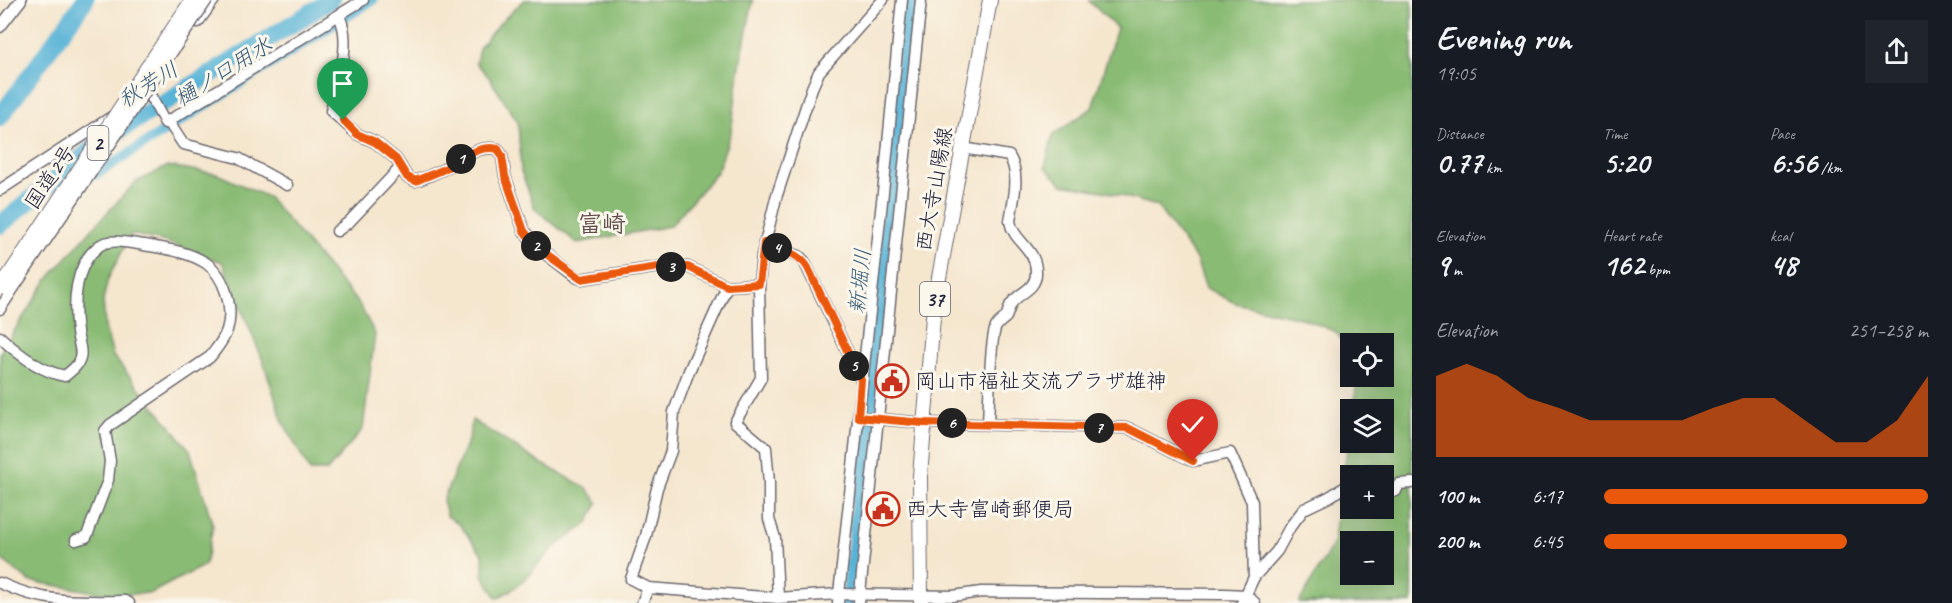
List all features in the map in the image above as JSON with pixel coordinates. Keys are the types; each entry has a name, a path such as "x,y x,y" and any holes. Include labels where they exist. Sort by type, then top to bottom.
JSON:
{"highway":[{"name":"国道2号","path":"7,290 193,0"}],"main road":[{"name":"西大寺山陽線","path":"921,600 919,525 923,423 934,305 990,0"}],"street":[{"path":"0,27 21,0"},
{"path":"0,309 7,290 207,0"},
{"path":"0,190 149,94 214,0"},
{"path":"169,124 341,20 363,0"},
{"path":"778,597 775,538 769,519 766,448 735,422 761,378 759,284 764,243 779,189 819,72 883,0"},
{"path":"858,598 877,420 894,175 902,0"},
{"path":"840,597 860,418 861,380 921,0"},
{"path":"0,12 13,10"},
{"path":"341,20 346,42 331,111 357,134 375,142 396,159 407,177 416,181 443,170 475,151 489,147 498,149 524,231 538,248 576,278 659,267 688,267 727,286 759,284"},
{"path":"149,94 183,144 238,158 288,185"},
{"path":"963,148 1009,156 1016,175 1011,229 1029,248 1037,270 1032,285 1011,304 1007,315 995,329 988,423"},
{"path":"337,231 349,222 401,167"},
{"path":"0,337 10,347 52,374 65,376 74,368 79,363 81,350 75,302 78,280 90,256 101,245 125,243 177,251 208,265 223,285 230,310 228,328 221,343 210,357 110,425 105,431 110,460 108,480 86,537 76,540"},
{"path":"764,243 799,256 804,261 861,380"},
{"path":"727,286 689,371 674,412 671,451 657,488 646,536 631,579 648,588 778,597 956,600 981,592 1244,599 1255,603"},
{"path":"860,418 923,423 1128,428 1193,461 1230,453 1252,502 1254,577"},
{"path":"1394,490 1400,484 1412,483"},
{"path":"1244,599 1254,577 1277,550 1304,509 1340,490"},
{"path":"0,583 29,596 71,603 129,603"},
{"path":"642,603 648,588"}],"green space":[{"path":"524,0 753,0 740,65 731,132 717,172 670,226 577,243 535,209 521,171 518,122 488,76 476,63 479,48 497,26"},
{"path":"1088,0 1412,0 1412,603 1299,603 1333,544 1340,497 1340,519 1394,519 1394,465 1345,465 1347,453 1394,453 1394,399 1355,399 1356,387 1394,387 1394,333 1340,333 1340,338 1336,332 1305,319 1235,303 1206,288 1196,259 1157,206 1108,192 1062,184 1045,167 1053,135 1092,108 1117,28"},
{"path":"168,166 217,174 268,197 359,304 375,334 363,429 327,471 310,471 283,422 263,361 222,262 166,242 131,234 108,279 103,300 105,327 113,356 190,450 213,526 205,565 151,593 113,595 29,581 0,558 0,353 47,280 91,230 136,182"},
{"path":"472,420 539,462 587,488 598,503 587,524 552,549 512,590 497,598 483,575 483,555 460,525 447,516 443,500 469,438"}],"waterway":[{"path":"0,117 85,0"},
{"name":"秋芳川","path":"0,225 102,141 331,0"},
{"name":"樋ノ口用水","path":"95,175 373,0"},
{"name":"新堀川","path":"850,603 912,0"}],"place":[{"name":"岡山市福祉交流プラザ雄神","path":"892,381"},
{"name":"西大寺富崎郵便局","path":"883,509"}],"district":[{"name":"富崎","path":"602,224"}],"route":[{"path":"343,120 357,134 375,142 396,159 407,177 416,181 443,170 475,151 489,147 498,149 524,231 538,248 576,278 659,267 688,267 727,286 759,284 764,243 799,256 808,268 861,380 858,417 923,423 1128,428 1193,461"}]}
